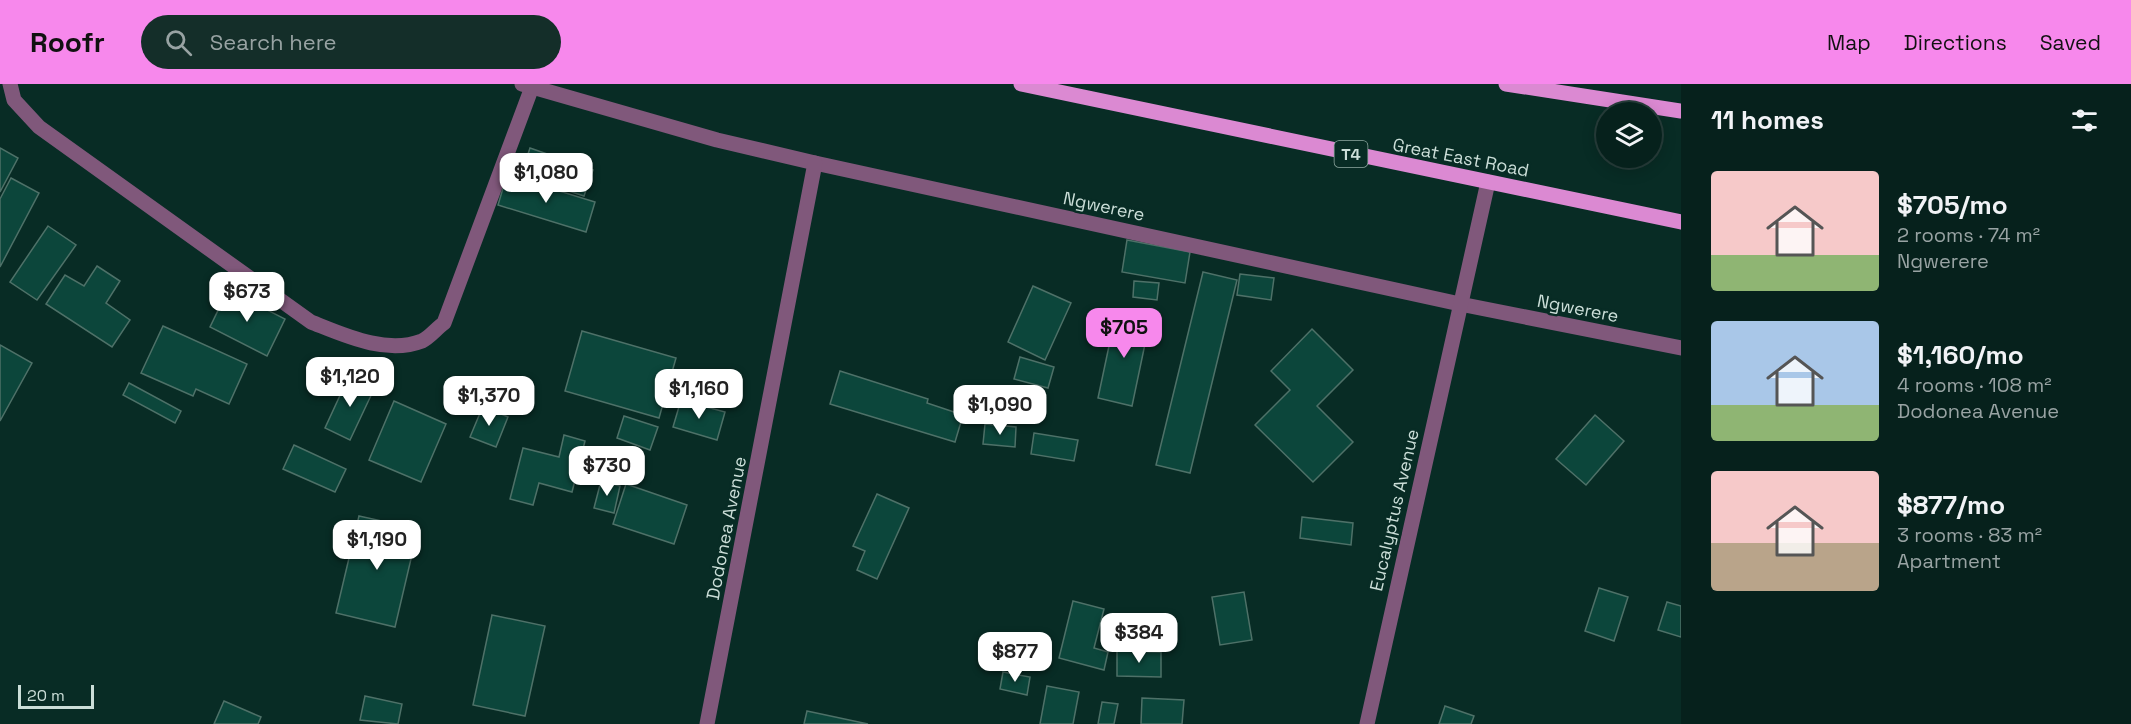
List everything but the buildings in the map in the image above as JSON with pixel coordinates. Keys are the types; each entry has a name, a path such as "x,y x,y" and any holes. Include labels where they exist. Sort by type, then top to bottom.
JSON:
{"main road":[{"name":"Great East Road","path":"1022,84 1681,222"},
{"path":"1506,84 1681,111"}],"street":[{"path":"10,84 14,100 39,127 311,322 350,338 391,345 422,341 444,323 527,86"},
{"name":"Ngwerere","path":"527,86 717,140 815,163 1460,304 1681,348"},
{"name":"Dodonea Avenue","path":"707,724 815,163"},
{"name":"Eucalyptus Avenue","path":"1367,724 1488,182"}]}
